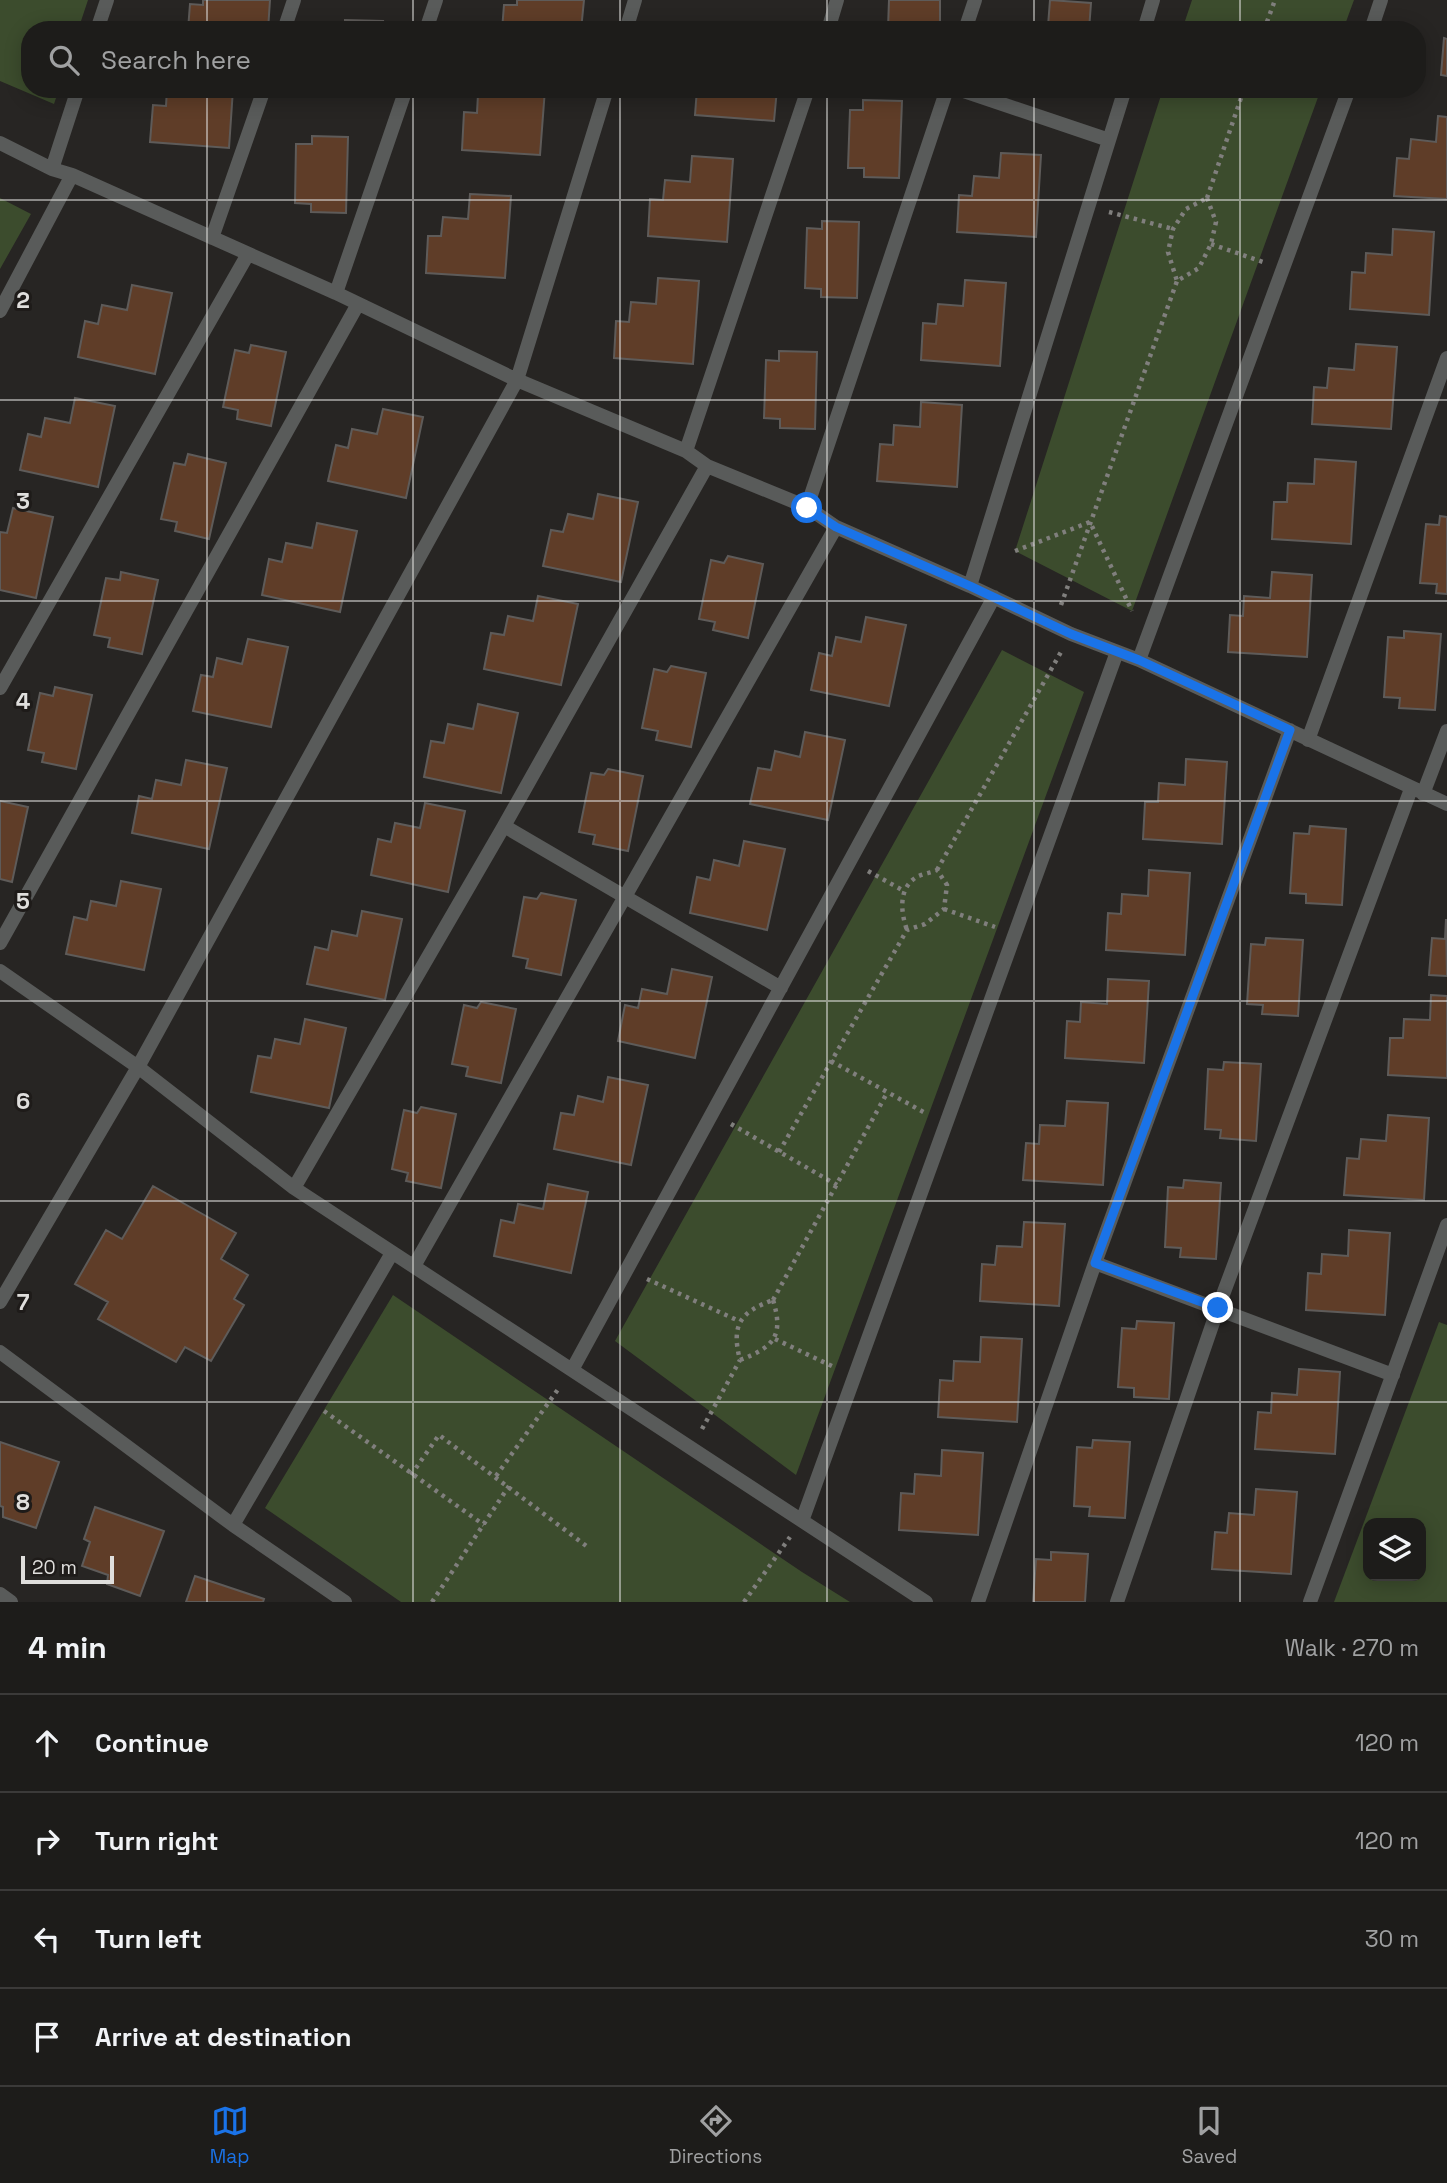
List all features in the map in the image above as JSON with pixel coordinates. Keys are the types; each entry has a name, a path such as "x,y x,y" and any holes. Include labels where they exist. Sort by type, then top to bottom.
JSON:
{"lane":[{"path":"100,21 107,0"},
{"path":"287,21 294,0"},
{"path":"429,21 436,0"},
{"path":"629,21 635,0"},
{"path":"831,21 837,0"},
{"path":"968,21 975,0"},
{"path":"1147,21 1153,0"},
{"path":"1374,21 1381,0"},
{"path":"52,169 75,98"},
{"path":"212,239 261,98"},
{"path":"336,293 403,98"},
{"path":"0,1302 138,1067 517,380 604,98"},
{"path":"686,451 805,98"},
{"path":"807,508 944,98"},
{"path":"985,98 1109,140"},
{"path":"970,586 1122,98"},
{"path":"1139,660 1346,98"},
{"path":"0,143 52,169 72,175 336,293 517,380 686,451 707,466 807,508 836,527 1071,634 1139,660 1447,804"},
{"path":"0,311 72,175"},
{"path":"0,688 248,254"},
{"path":"0,943 358,304"},
{"path":"1308,740 1447,358"},
{"path":"294,1188 504,826 707,466"},
{"path":"414,1266 836,527"},
{"path":"572,1370 994,597"},
{"path":"802,1521 1117,652"},
{"path":"978,1602 1095,1263 1290,730"},
{"path":"1116,1602 1218,1308 1417,792 1447,731"},
{"path":"504,826 781,988"},
{"path":"0,971 138,1067 294,1188 926,1602"},
{"path":"1310,1602 1447,1225"},
{"path":"233,1525 392,1253"},
{"path":"1095,1263 1393,1375"},
{"path":"0,1352 233,1525 345,1602"},
{"path":"0,1594 11,1602"}],"path":[{"path":"1268,21 1275,0"},
{"path":"1177,281 1199,268 1211,244 1216,222 1207,198 1241,98"},
{"path":"1054,626 1177,281 1168,252 1173,229 1186,209 1207,198"},
{"path":"1088,206 1173,229"},
{"path":"1211,244 1283,269"},
{"path":"1015,551 1090,522"},
{"path":"1090,522 1132,611"},
{"path":"907,930 902,915 904,891 916,877 937,870 1071,634"},
{"path":"851,862 904,891"},
{"path":"779,1152 907,930 925,924 944,909 947,885 937,870"},
{"path":"944,909 1015,934"},
{"path":"830,1061 947,1124"},
{"path":"740,1360 735,1341 739,1321 756,1306 773,1300 887,1093"},
{"path":"713,1114 837,1185"},
{"path":"627,1269 739,1321"},
{"path":"692,1449 740,1360 762,1352 775,1339 779,1320 773,1300"},
{"path":"775,1339 855,1377"},
{"path":"496,1476 572,1370"},
{"path":"306,1398 484,1525"},
{"path":"411,1475 439,1435 589,1548"},
{"path":"432,1602 509,1486"},
{"path":"744,1602 802,1521"}],"green space":[{"path":"0,0 88,0 81,21 21,21 21,90 0,81"},
{"path":"1192,0 1354,0 1346,21 1185,21"},
{"path":"40,98 56,98 54,104"},
{"path":"1160,98 1318,98 1132,611 1015,551"},
{"path":"0,198 31,214 0,269"},
{"path":"1002,650 1084,692 796,1475 615,1341"},
{"path":"393,1295 850,1602 401,1602 265,1508"},
{"path":"1439,1322 1447,1325 1447,1602 1334,1602 1363,1525 1363,1581 1426,1581 1426,1518 1366,1518"}],"building":[{"path":"203,0 270,0 269,21 189,21 190,4 203,5"},
{"path":"517,0 584,0 582,21 503,21 504,5 517,5"},
{"path":"889,0 940,0 940,21 888,21"},
{"path":"1050,0 1091,3 1090,21 1048,21"},
{"path":"1444,38 1447,39 1447,76 1441,75"},
{"path":"166,98 232,98 229,148 150,142 153,105 166,106"},
{"path":"478,98 544,98 540,155 462,150 464,112 477,113"},
{"path":"696,98 776,98 774,121 695,115"},
{"path":"863,100 902,101 899,178 864,177 864,168 848,168 850,110 863,110"},
{"path":"1438,116 1447,117 1447,199 1394,196 1397,158 1409,159 1411,139 1436,142"},
{"path":"312,136 348,137 346,213 311,212 311,204 295,203 296,144 312,144"},
{"path":"1001,153 1041,155 1036,237 957,232 959,195 972,196 974,176 999,178"},
{"path":"692,156 733,159 727,242 648,236 650,199 663,200 665,180 690,182"},
{"path":"470,194 511,196 505,278 426,273 428,236 441,236 443,217 468,219"},
{"path":"822,221 859,222 857,298 821,297 821,289 805,288 807,228 822,229"},
{"path":"1393,229 1434,232 1429,315 1350,309 1352,272 1365,273 1366,253 1392,255"},
{"path":"658,278 699,281 693,364 614,358 616,321 629,322 631,302 656,304"},
{"path":"965,280 1006,283 1000,366 921,360 923,323 936,324 938,304 963,306"},
{"path":"132,285 172,293 155,374 78,357 85,321 98,324 102,305 127,310"},
{"path":"1356,344 1397,347 1391,429 1312,424 1314,387 1327,388 1329,368 1354,370"},
{"path":"251,345 286,352 271,426 237,419 238,410 223,407 235,350 249,353"},
{"path":"779,351 817,352 815,429 780,428 780,419 764,418 766,360 779,361"},
{"path":"75,398 115,406 98,487 20,470 28,434 41,437 45,418 70,423"},
{"path":"921,402 962,405 957,487 877,481 880,444 893,445 894,425 920,427"},
{"path":"383,409 423,417 406,498 328,481 336,445 348,448 352,429 377,434"},
{"path":"188,454 226,463 209,539 175,531 177,522 161,519 174,463 185,465"},
{"path":"1315,459 1356,462 1351,544 1272,539 1274,502 1287,502 1288,483 1314,484"},
{"path":"598,494 638,502 621,582 543,566 551,530 563,532 568,514 593,519"},
{"path":"13,508 53,517 36,598 0,590 0,532 7,533"},
{"path":"1440,516 1447,517 1447,594 1436,593 1437,584 1420,583 1426,524 1439,525"},
{"path":"317,523 357,531 340,612 262,595 269,559 282,562 286,543 312,548"},
{"path":"728,556 763,564 748,638 713,630 715,622 699,619 711,560 724,563"},
{"path":"121,572 158,580 142,654 108,647 110,638 94,635 106,578 120,580"},
{"path":"1272,572 1312,575 1307,657 1228,652 1230,615 1243,616 1244,596 1270,598"},
{"path":"538,596 578,604 561,685 484,669 491,633 504,635 508,616 533,621"},
{"path":"866,617 906,625 889,706 811,690 819,653 832,656 836,637 861,642"},
{"path":"1404,631 1441,634 1435,710 1399,708 1400,698 1384,697 1388,637 1404,638"},
{"path":"248,639 288,647 271,727 193,711 201,675 213,677 217,658 242,664"},
{"path":"671,666 706,673 691,747 656,740 658,731 642,728 654,669 667,672"},
{"path":"55,687 92,695 76,769 42,762 44,753 28,750 40,693 53,696"},
{"path":"478,704 518,713 501,793 424,777 431,741 444,743 448,724 473,729"},
{"path":"805,732 845,740 828,820 750,804 758,768 771,770 775,751 800,757"},
{"path":"1186,759 1227,762 1222,844 1143,839 1145,802 1158,802 1159,783 1185,785"},
{"path":"186,760 227,768 209,849 132,833 139,796 152,799 156,780 181,785"},
{"path":"608,769 643,776 628,851 593,844 595,835 579,832 591,773 604,775"},
{"path":"0,801 28,807 12,882 0,879"},
{"path":"425,803 465,811 448,892 371,875 378,839 391,842 395,823 420,828"},
{"path":"1310,826 1346,829 1342,905 1306,903 1306,894 1290,893 1294,833 1309,834"},
{"path":"744,841 785,849 767,930 690,913 697,877 710,880 714,860 739,866"},
{"path":"1149,870 1190,873 1185,955 1106,950 1108,913 1121,914 1122,894 1148,896"},
{"path":"121,881 161,889 144,970 66,954 74,917 87,920 91,901 116,906"},
{"path":"541,893 576,900 561,975 526,968 528,959 513,956 524,897 537,899"},
{"path":"362,911 402,919 385,1000 307,984 315,947 328,950 332,931 357,936"},
{"path":"1446,919 1447,976 1429,975 1432,938 1445,939"},
{"path":"1266,938 1303,940 1298,1016 1262,1014 1263,1005 1247,1004 1251,944 1265,945"},
{"path":"672,969 712,977 695,1058 618,1041 625,1005 638,1008 642,989 667,994"},
{"path":"1108,979 1149,981 1144,1063 1065,1058 1067,1021 1080,1022 1081,1002 1107,1004"},
{"path":"1431,995 1447,996 1447,1078 1388,1075 1390,1038 1403,1038 1404,1019 1430,1020"},
{"path":"481,1002 516,1009 501,1083 466,1076 468,1067 452,1064 464,1005 477,1008"},
{"path":"305,1019 346,1028 329,1108 251,1092 258,1056 271,1058 275,1039 300,1044"},
{"path":"1224,1062 1261,1064 1256,1141 1220,1138 1221,1130 1205,1129 1208,1069 1223,1070"},
{"path":"608,1077 648,1085 631,1165 554,1149 561,1113 574,1115 578,1096 603,1102"},
{"path":"1067,1101 1108,1103 1103,1185 1023,1180 1026,1143 1039,1144 1040,1125 1065,1126"},
{"path":"421,1107 456,1114 441,1188 406,1181 408,1173 392,1169 404,1110 417,1113"},
{"path":"1388,1115 1429,1118 1424,1200 1344,1195 1347,1158 1359,1159 1361,1139 1386,1141"},
{"path":"1184,1180 1221,1183 1216,1259 1180,1257 1181,1248 1165,1247 1168,1187 1183,1188"},
{"path":"548,1184 588,1192 571,1273 494,1256 501,1220 514,1223 518,1204 543,1209"},
{"path":"153,1186 236,1233 221,1259 248,1275 234,1299 244,1305 211,1361 185,1347 176,1362 98,1319 108,1302 75,1284 106,1230 122,1239"},
{"path":"1024,1222 1065,1224 1059,1306 980,1301 982,1264 995,1265 997,1246 1022,1247"},
{"path":"1349,1230 1390,1233 1385,1315 1306,1310 1308,1273 1321,1274 1322,1254 1348,1256"},
{"path":"1137,1321 1174,1323 1169,1399 1134,1397 1134,1388 1118,1387 1122,1328 1136,1329"},
{"path":"981,1337 1022,1339 1017,1422 938,1417 940,1380 953,1381 954,1361 980,1362"},
{"path":"1299,1369 1340,1372 1335,1454 1255,1449 1258,1412 1271,1413 1272,1393 1297,1395"},
{"path":"1093,1440 1130,1442 1125,1518 1089,1516 1090,1507 1074,1506 1077,1447 1092,1448"},
{"path":"0,1442 59,1462 36,1528 3,1517 3,1507 0,1506"},
{"path":"942,1450 983,1453 978,1535 899,1530 901,1493 914,1494 915,1474 941,1476"},
{"path":"1256,1489 1297,1492 1291,1574 1212,1569 1215,1532 1227,1533 1229,1513 1254,1515"},
{"path":"95,1507 164,1531 140,1596 107,1584 108,1575 82,1566 90,1542 84,1539"},
{"path":"1051,1552 1088,1554 1085,1602 1033,1602 1036,1559 1051,1560"},
{"path":"195,1576 264,1599 263,1602 186,1602"}],"route":[{"path":"807,508 836,527 1071,634 1139,660 1290,730 1095,1263 1218,1308"}]}
